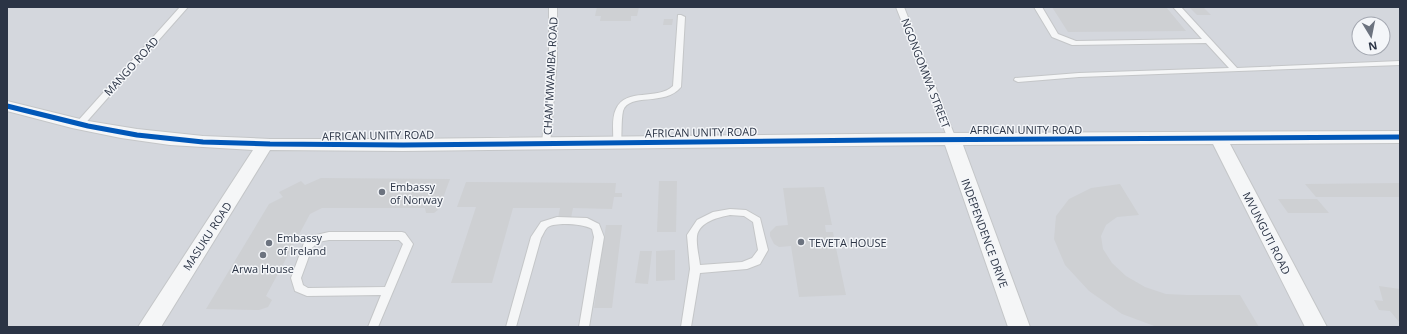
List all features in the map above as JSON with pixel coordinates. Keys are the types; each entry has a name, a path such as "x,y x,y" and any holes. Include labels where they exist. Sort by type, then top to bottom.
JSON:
{"street":[{"name":"AFRICAN UNITY ROAD","path":"7,106 79,125 135,135 197,142 265,145 1400,137"},
{"name":"INDEPENDENCE DRIVE","path":"952,139 1019,327"},
{"name":"MVUNGUTI ROAD","path":"1219,139 1316,327"},
{"name":"MASUKU ROAD","path":"149,327 265,145"}],"lane":[{"name":"MANGO ROAD","path":"79,125 184,7"},
{"name":"CHAM'MWAMBA ROAD","path":"546,144 553,59 554,7"},
{"name":"NGONGOMWA STREET","path":"900,7 952,139"},
{"path":"1038,7 1055,35 1075,43 1208,41"},
{"path":"1177,7 1235,70"},
{"path":"618,143 619,110 624,103 632,99 643,97 666,96 673,93 677,87 681,17"},
{"path":"1018,80 1079,75 1400,63"},
{"path":"686,327 695,269 692,235 700,223 716,214 730,212 746,213 757,220 763,250 756,261 743,266 695,269"},
{"path":"511,327 536,237 544,225 556,221 587,222 596,227 599,237 584,327"},
{"path":"373,327 389,291 408,244 402,236 330,236 315,239 308,246 296,278 299,288 307,292 389,291"}],"shaded area":[{"path":"7,7 1400,7 1400,327 7,327"}],"building":[{"path":"597,7 639,7 637,16 631,16 631,21 600,21 601,16 595,16"},
{"path":"1052,7 1166,7 1186,31 1068,32"},
{"path":"1189,7 1203,7 1211,15 1197,15"},
{"path":"664,19 673,19 672,25 663,25"},
{"name":"Arwa House","path":"321,178 450,179 439,209 434,213 426,213 425,208 322,208 310,214 266,296 272,300 268,307 259,310 206,309 269,204 283,197 279,192 301,181 305,185"},
{"path":"659,181 677,181 676,232 657,232"},
{"path":"466,182 616,183 615,193 622,193 622,197 614,197 612,209 573,208 571,218 558,218 560,208 513,208 492,283 451,283 476,207 457,207"},
{"path":"1400,183 1400,197 1316,197 1305,184"},
{"path":"1120,184 1139,215 1117,217 1106,225 1101,236 1103,249 1112,263 1126,276 1145,287 1166,294 1240,295 1259,327 1157,327 1122,314 1089,291 1065,265 1054,239 1056,216 1069,199 1091,188"},
{"name":"TEVETA HOUSE","path":"824,187 832,225 825,225 826,232 833,232 834,238 827,238 829,248 836,248 846,295 799,297 791,246 779,247 774,244 770,236 770,232 776,226 788,225 783,188"},
{"path":"1278,199 1317,199 1329,213 1288,213"},
{"path":"606,225 622,225 612,308 594,308"},
{"path":"675,250 675,280 656,281 656,251"},
{"path":"640,251 652,251 648,284 635,283"},
{"path":"1379,286 1400,289 1400,323 1390,311 1379,310 1374,300 1383,301"}],"cycle path":[{"path":"7,106 88,126 137,135 203,142 270,144 403,145 1400,137"}],"place":[{"name":"Embassy of Norway","path":"382,192"},
{"name":"TEVETA HOUSE","path":"801,242"},
{"name":"Embassy of Ireland","path":"269,243"},
{"name":"Arwa House","path":"263,255"}]}
